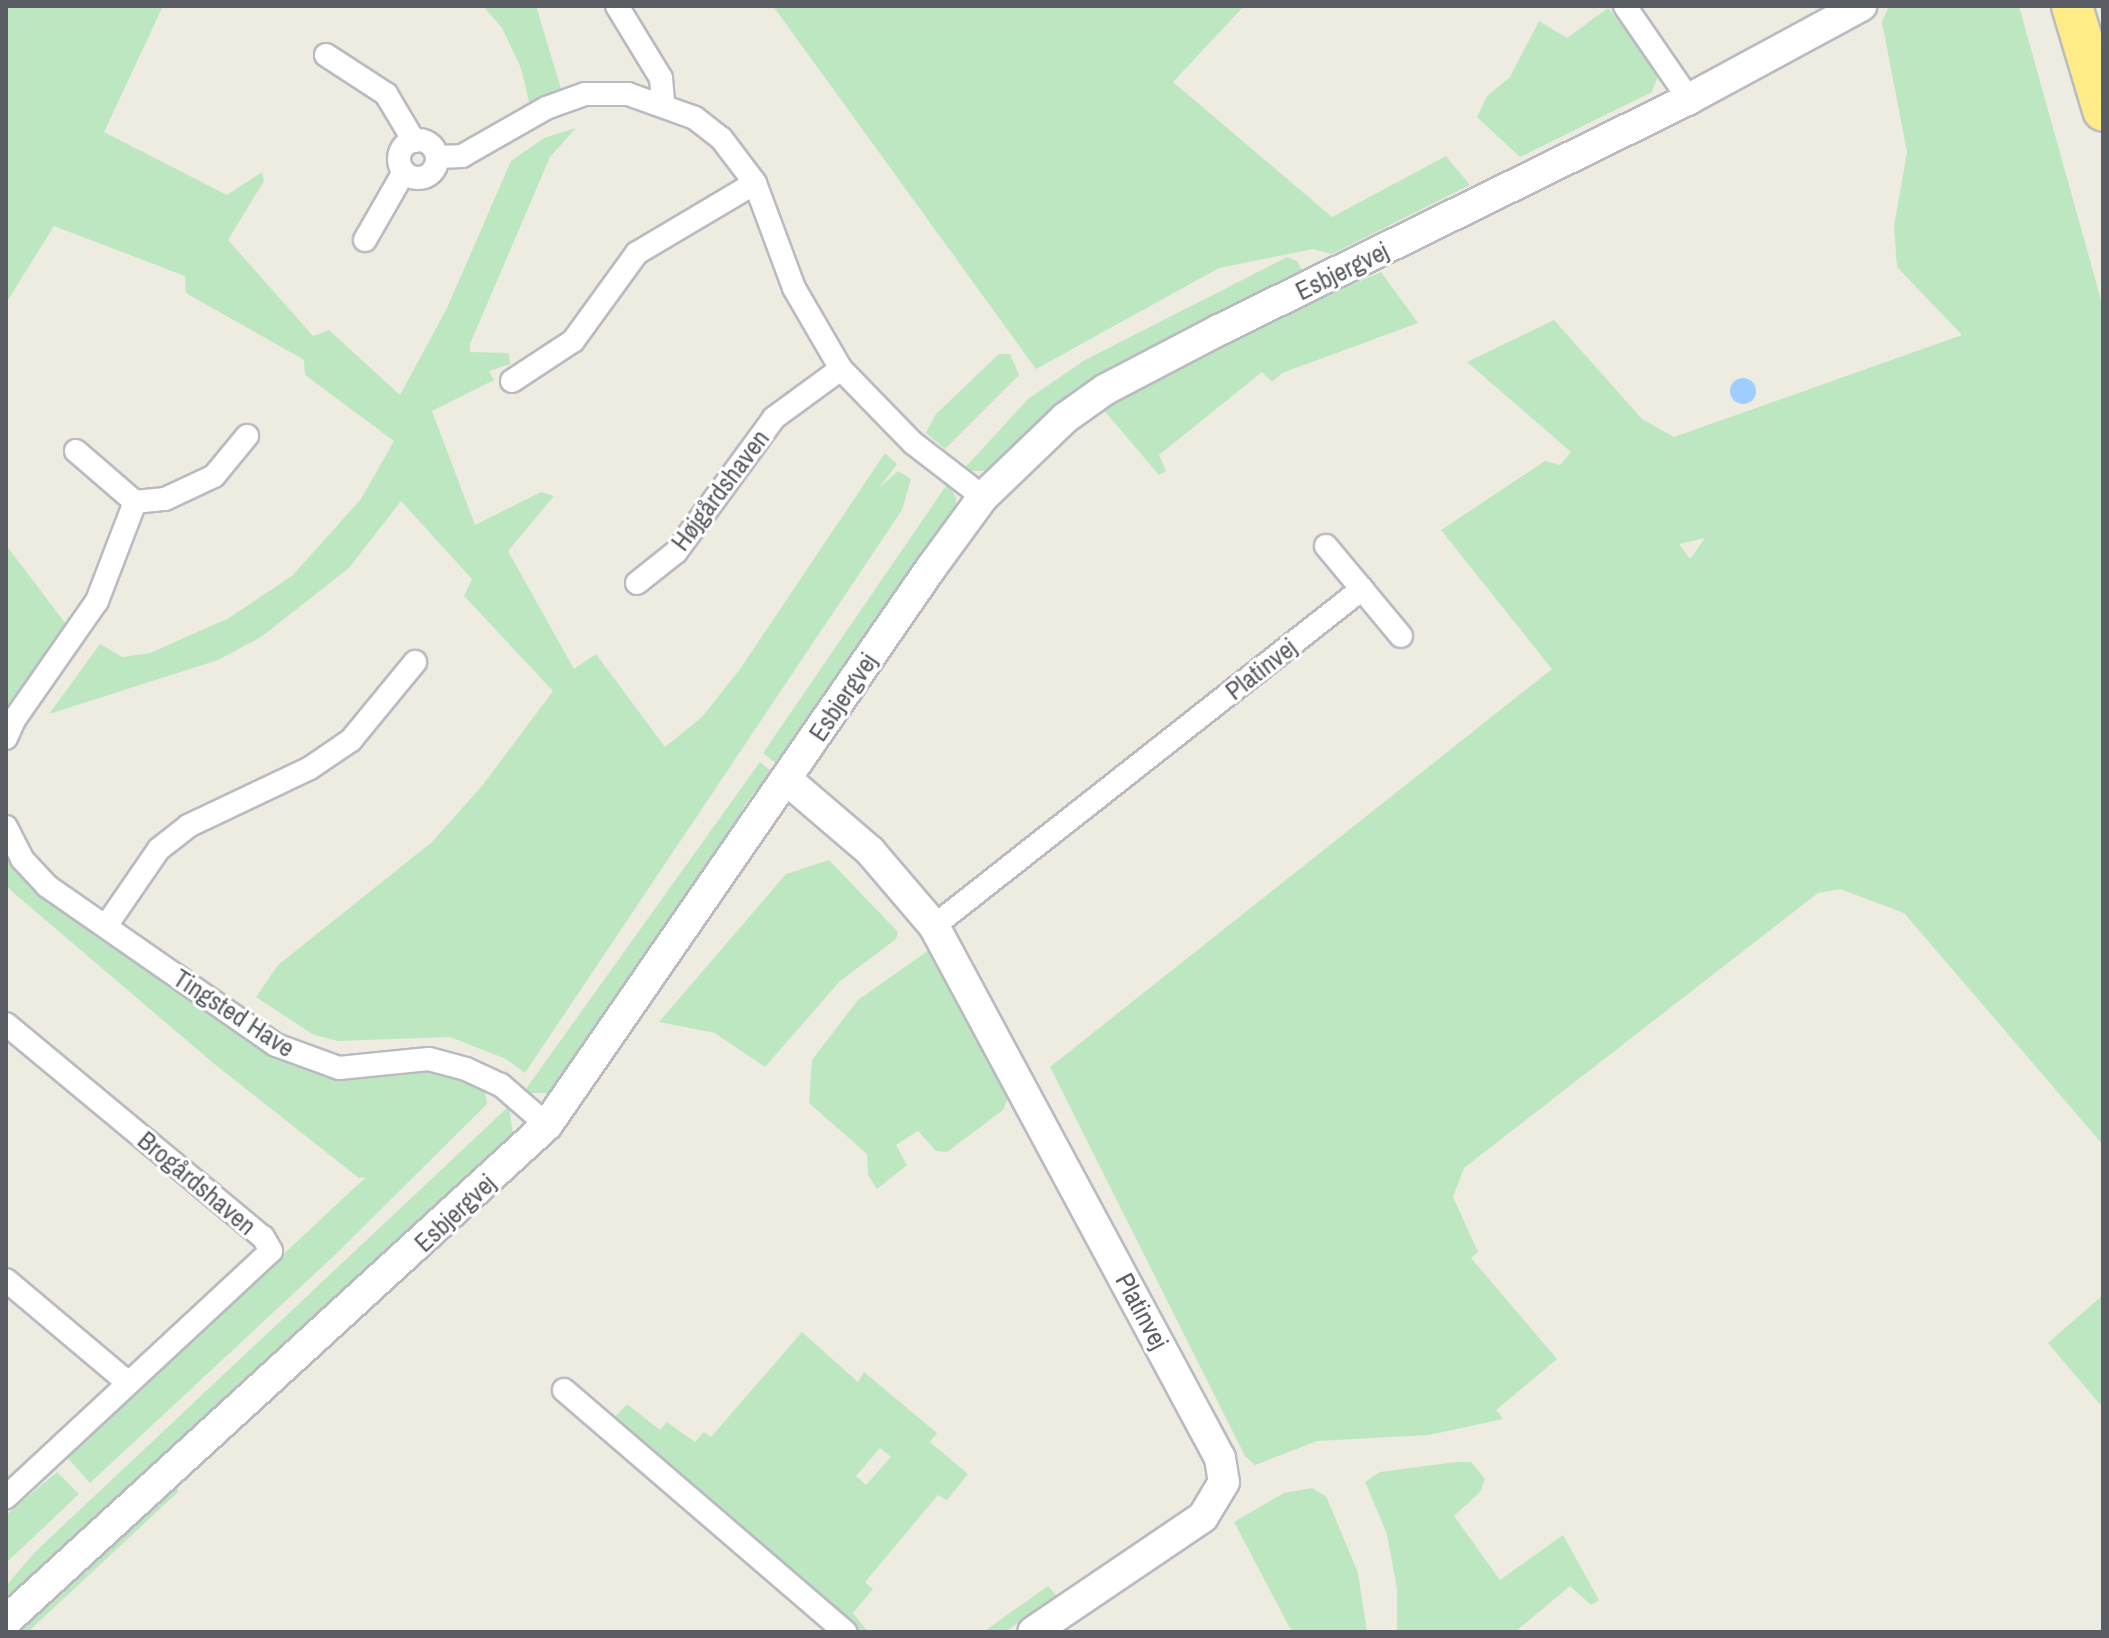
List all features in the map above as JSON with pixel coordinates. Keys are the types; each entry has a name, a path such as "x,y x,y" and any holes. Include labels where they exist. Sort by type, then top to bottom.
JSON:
{"highway":[{"path":"2072,6 2103,110"}],"main road":[{"name":"Esbjergvej","path":"6,1621 339,1321 547,1125 983,497 1019,457 1106,389 1689,99 1861,6"},
{"name":"Platinvej","path":"786,779 870,851 934,926 1220,1458 1224,1482 1203,1517 1033,1632"}],"street":[{"path":"617,6 661,78 663,103"},
{"path":"1625,6 1689,99"},
{"path":"326,55 386,94 414,141"},
{"path":"437,157 462,156 546,108 585,94 628,94 663,103 721,138 755,183 794,288 841,369 913,443 983,497"},
{"path":"365,240 404,172 400,154 414,141 426,142 437,157"},
{"path":"404,172 415,178 428,176 437,157"},
{"path":"512,381 573,341 637,253 755,183"},
{"name":"Højgårdshaven","path":"637,583 676,552 774,418 841,369"},
{"path":"135,502 188,493 214,476 247,436"},
{"path":"76,451 135,502"},
{"path":"6,738 14,720 97,601 135,502"},
{"path":"1326,546 1401,636"},
{"name":"Platinvej","path":"934,926 1362,589"},
{"path":"106,926 159,849 188,826 310,768 351,740 415,662"},
{"name":"Tingsted Have","path":"6,827 22,859 47,886 250,1028 309,1061 339,1068 429,1059 466,1069 501,1085 547,1125"},
{"name":"Brogårdshaven","path":"6,1024 263,1237 271,1251 6,1497"},
{"path":"6,1280 127,1382"},
{"path":"564,1390 845,1632"}],"green space":[{"path":"6,6 163,6 104,132 227,195 262,172 264,181 228,240 313,336 329,330 400,395 447,308 511,161 544,138 576,128 550,157 470,344 470,352 509,353 510,364 489,371 494,380 432,411 475,525 541,492 554,496 508,551 574,669 596,654 665,747 702,717 740,669 885,453 897,464 879,488 898,471 911,479 902,510 525,1073 506,1059 450,1037 338,1041 314,1035 256,997 278,965 432,842 482,786 553,691 464,596 472,579 401,501 349,568 261,637 218,660 49,714 100,644 122,657 150,653 229,618 292,576 361,499 394,441 305,375 304,360 186,293 185,276 54,226 6,303"},
{"path":"483,6 536,6 561,89 530,106 521,68 502,28"},
{"path":"773,6 1244,6 1173,82 1332,217 1446,156 1470,185 1332,254 1313,249 1219,268 1036,369"},
{"path":"1889,6 2019,6 2103,307 2103,1145 1904,913 1840,889 1818,893 1464,1168 1453,1197 1478,1252 1471,1258 1557,1359 1496,1410 1503,1419 1429,1435 1317,1441 1255,1465 1245,1456 1050,1067 1552,669 1441,530 1545,461 1560,465 1571,452 1467,362 1554,320 1642,419 1674,437 1962,335 1897,267 1894,226 1907,152 1882,22","holes":["1705,538 1690,559 1679,544"]},
{"path":"1608,8 1659,73 1652,92 1520,157 1477,117 1487,96 1510,77 1539,21 1567,38"},
{"path":"1287,257 1297,261 1303,272 990,471 962,471 1028,399 1085,360"},
{"path":"1381,272 1418,323 1282,373 1272,382 1262,372 1159,455 1166,471 1159,475 1102,408 1227,338"},
{"path":"999,354 1010,354 1019,375 945,449 926,433 936,414"},
{"path":"948,483 956,498 956,517 838,690 803,723 777,764 763,753"},
{"path":"6,545 69,628 9,708 6,708"},
{"path":"760,762 771,771 746,803 719,858 554,1093 523,1093"},
{"path":"6,853 22,875 272,1054 424,1069 467,1078 485,1092 487,1104 336,1254 90,1483 66,1456 71,1443 77,1447 95,1431 90,1424 103,1423 366,1177 359,1178 212,1062 15,894 6,885"},
{"path":"829,860 898,932 896,939 840,981 765,1067 715,1033 659,1022 786,874"},
{"path":"929,950 1009,1096 1003,1110 947,1152 936,1151 918,1131 896,1145 907,1165 877,1189 868,1175 867,1154 809,1103 812,1060 858,1000"},
{"path":"509,1106 513,1136 6,1607 6,1586 35,1552"},
{"path":"2103,1295 2103,1408 2048,1343"},
{"path":"802,1332 858,1382 864,1372 937,1433 930,1442 968,1474 947,1500 938,1495 865,1582 873,1589 853,1613 868,1632 854,1632 611,1421 627,1404 660,1430 667,1422 695,1442 704,1432 711,1437","holes":["880,1448 891,1457 866,1485 856,1476"]},
{"path":"1471,1462 1485,1479 1480,1492 1454,1516 1500,1580 1563,1535 1599,1600 1591,1605 1570,1586 1515,1632 1397,1632 1397,1589 1387,1534 1365,1482 1380,1472"},
{"path":"57,1472 79,1494 6,1563 6,1515"},
{"path":"174,1487 179,1491 28,1632 14,1632"},
{"path":"1312,1488 1326,1496 1358,1573 1367,1632 1292,1632 1234,1522 1284,1493"},
{"path":"1048,1586 1057,1596 1005,1632 983,1632"}],"water":[{"path":"1743,378 1752,382 1756,391 1752,400 1743,404 1734,400 1730,391 1734,382"}]}
